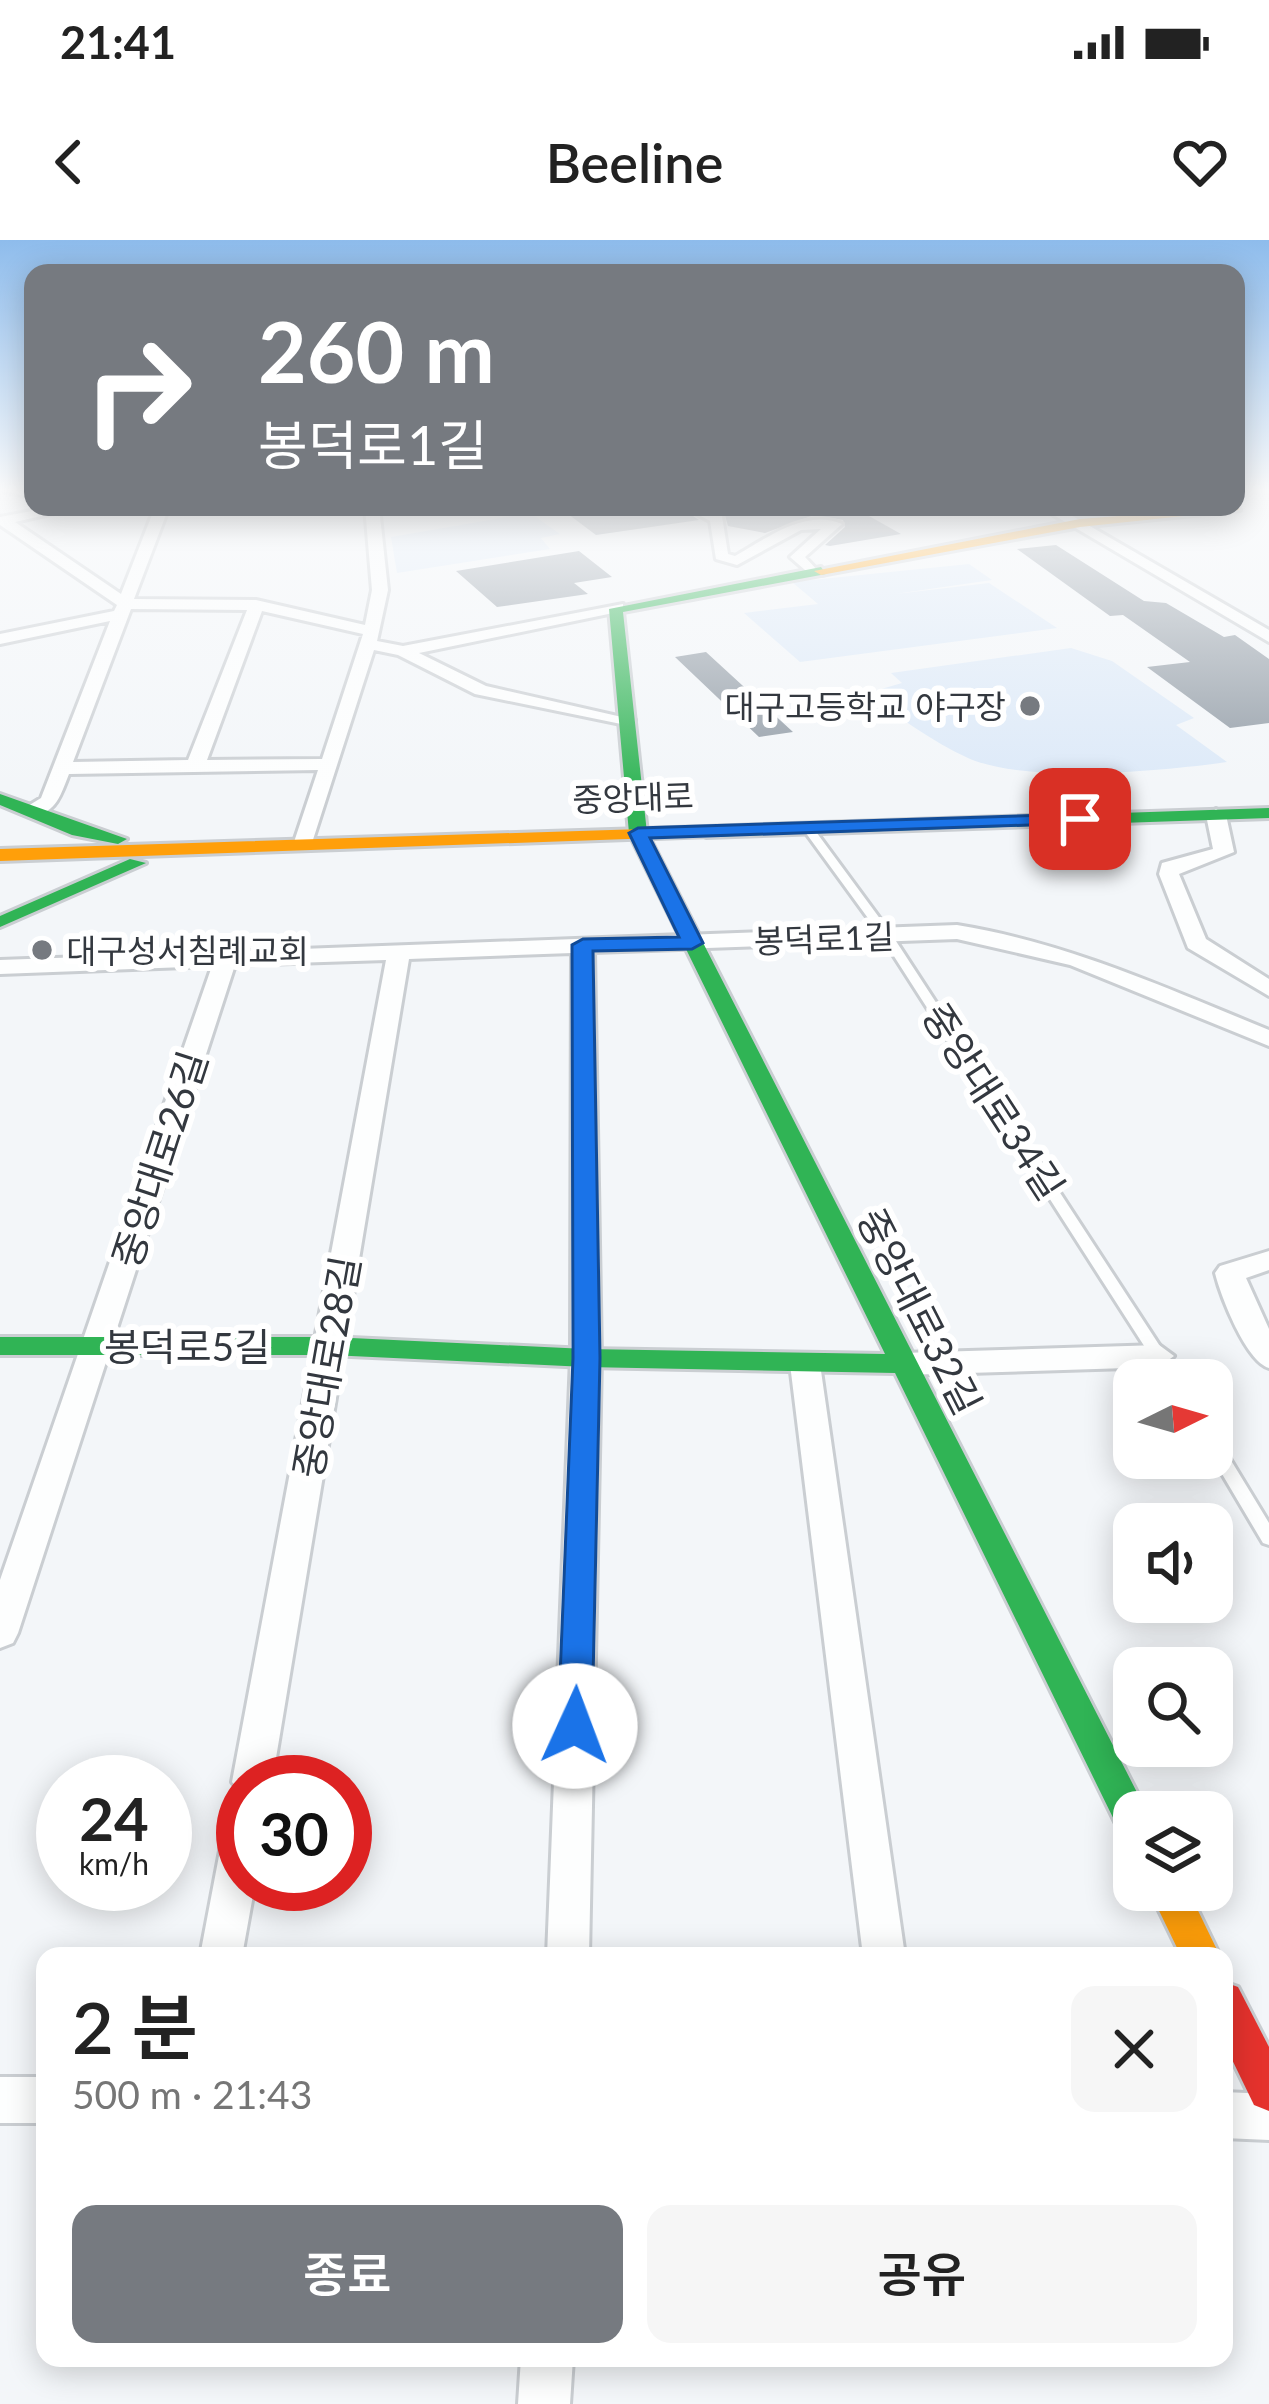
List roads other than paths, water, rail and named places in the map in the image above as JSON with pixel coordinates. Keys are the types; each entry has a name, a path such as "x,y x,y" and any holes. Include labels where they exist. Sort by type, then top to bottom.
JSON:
{"street":[{"path":"100,592 123,609"},
{"path":"35,810 50,801 130,592"},
{"path":"303,845 370,638 380,592"},
{"path":"403,651 704,592"},
{"path":"1194,592 1269,637"},
{"path":"196,765 256,605"},
{"path":"0,621 9,637 123,609 256,605 370,638 482,690 626,720"},
{"path":"618,608 638,833"},
{"path":"62,768 329,764"},
{"path":"0,799 79,831 172,850"},
{"path":"0,813 40,854 1,922"},
{"name":"중앙대로","path":"0,855 1269,813"},
{"path":"1216,815 1225,852 1169,868 1169,874 1196,943 1269,989"},
{"name":"중앙대로32길","path":"638,833 1118,1791"},
{"path":"1,922 70,888 172,850"},
{"name":"봉덕로1길","path":"0,967 957,932 1013,939 1131,979 1269,1039"},
{"path":"568,1947 586,1358 583,945"},
{"name":"중앙대로28길","path":"257,1755 399,952"},
{"name":"중앙대로26길","path":"0,1633 226,957"},
{"path":"1269,1260 1230,1273 1236,1296 1269,1357"},
{"name":"봉덕로5길","path":"0,1346 330,1346 805,1364 1113,1367"},
{"path":"805,1364 883,1947"},
{"path":"223,1947 229,1911"},
{"path":"1178,1911 1196,1947"},
{"path":"1233,2019 1269,2090"},
{"path":"0,2100 36,2100"},
{"path":"1233,2114 1269,2116"},
{"path":"544,2404 546,2367"}],"lane":[{"name":"중앙대로34길","path":"807,827 886,935 1160,1359"},
{"path":"1233,1478 1269,1538"}],"place":[{"name":"대구고등학교 야구장","path":"1030,706"},
{"name":"대구성서침례교회","path":"42,950"}]}
